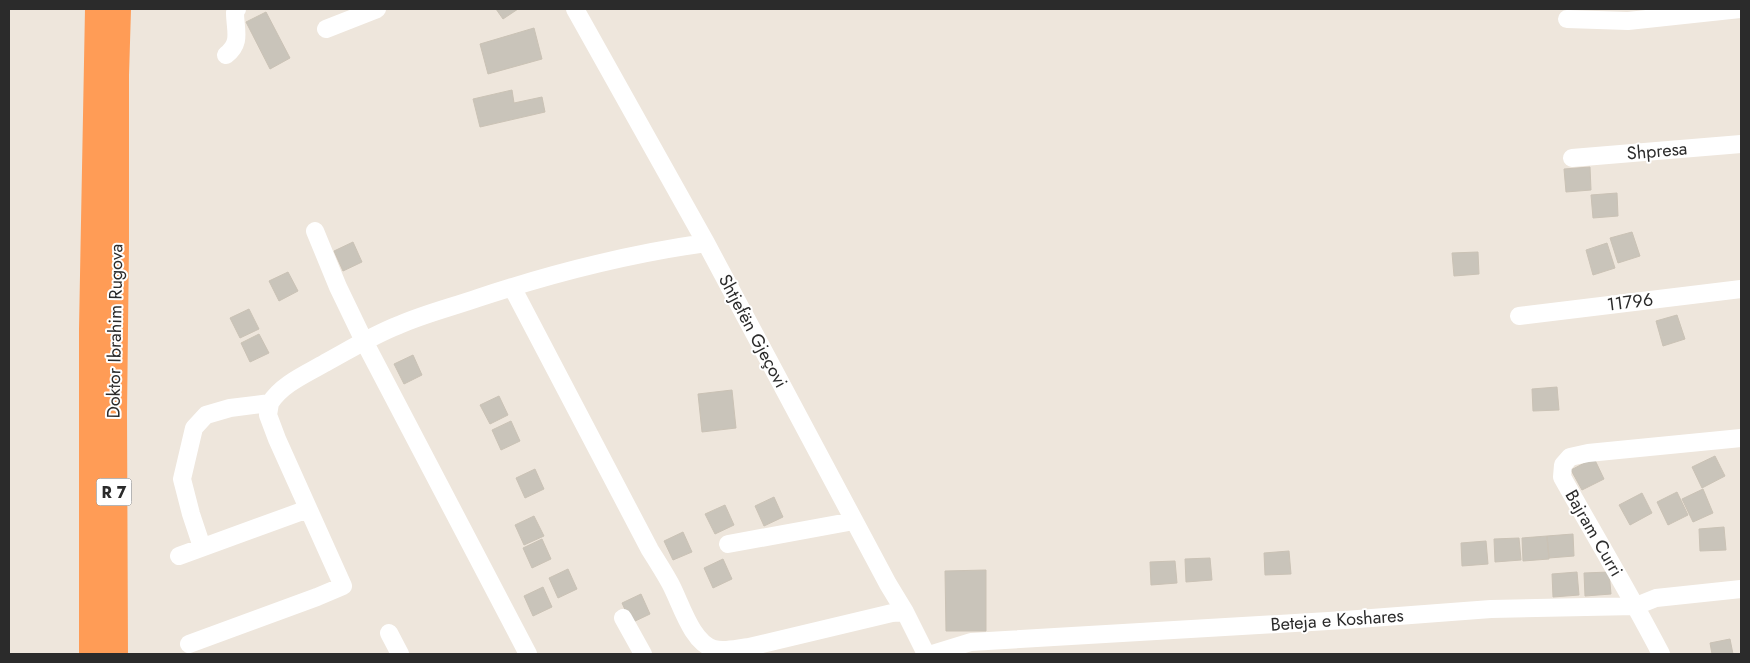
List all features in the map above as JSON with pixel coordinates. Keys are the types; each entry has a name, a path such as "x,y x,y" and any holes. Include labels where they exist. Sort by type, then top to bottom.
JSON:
{"highway":[{"name":"Doktor Ibrahim Rugova","path":"92,654 92,329 98,9"},
{"name":"Doktor Ibrahim Rugova","path":"115,654 114,413 118,9"}],"street":[{"path":"226,54 234,48 237,41 235,20 237,9"},
{"path":"326,28 377,9"},
{"name":"Shtjefën Gjeçovi","path":"575,9 706,243 926,654"},
{"path":"1567,18 1628,21 1740,9"},
{"name":"Shpresa","path":"1572,158 1741,144"},
{"path":"315,231 338,287 364,341 528,654"},
{"path":"189,644 343,586 277,440 268,415 270,403 274,396 290,383 364,341 399,324 512,287 591,264 657,250 706,243"},
{"path":"512,287 650,550 671,584 691,627 701,641 714,649"},
{"name":"11796","path":"1518,316 1741,289"},
{"path":"202,547 182,479 194,428 206,415 230,408 270,403"},
{"name":"Bajram Curri","path":"1661,654 1636,606 1562,477 1563,466 1570,457 1588,454 1741,438"},
{"path":"179,556 308,509"},
{"path":"728,544 854,521"},
{"name":"Beteja e Koshares","path":"932,654 971,642 1491,609 1636,606 1656,598 1741,589"},
{"path":"692,654 714,649 728,650 749,647 846,623 905,612"},
{"path":"623,618 643,654"},
{"path":"389,633 400,654"}],"building":[{"path":"496,9 518,9 503,19"},
{"path":"266,12 290,58 270,69 246,22"},
{"path":"534,28 542,59 488,74 480,44"},
{"path":"512,90 514,103 542,97 545,112 480,127 473,99"},
{"path":"1590,167 1591,190 1566,192 1564,169"},
{"path":"1617,193 1618,216 1593,218 1591,195"},
{"path":"1632,232 1640,256 1618,263 1610,238"},
{"path":"353,242 362,262 343,271 334,251"},
{"path":"1607,243 1615,268 1593,275 1586,250"},
{"path":"1478,252 1479,274 1454,276 1452,253"},
{"path":"288,272 298,291 279,301 269,281"},
{"path":"249,309 259,329 240,338 230,318"},
{"path":"1677,315 1685,339 1663,346 1656,321"},
{"path":"259,334 269,353 250,362 241,343"},
{"path":"413,355 422,375 404,384 394,364"},
{"path":"1557,387 1559,410 1533,411 1532,389"},
{"path":"732,390 736,428 702,432 698,394"},
{"path":"499,396 508,415 490,424 480,405"},
{"path":"511,421 520,441 501,450 492,430"},
{"path":"1715,456 1725,476 1702,488 1692,467"},
{"path":"1594,458 1604,479 1582,490 1571,470"},
{"path":"535,469 544,489 525,498 516,478"},
{"path":"1703,489 1713,513 1693,522 1682,499"},
{"path":"1677,492 1688,515 1668,525 1657,502"},
{"path":"1642,493 1652,513 1630,525 1619,505"},
{"path":"774,497 783,517 764,526 755,506"},
{"path":"725,505 734,525 715,534 705,514"},
{"path":"534,516 544,536 524,545 515,525"},
{"path":"1724,527 1726,550 1700,551 1699,529"},
{"path":"683,532 692,552 673,560 664,541"},
{"path":"1573,534 1574,556 1549,558 1547,536"},
{"path":"1547,536 1549,559 1523,561 1522,538"},
{"path":"1519,538 1521,560 1495,562 1494,539"},
{"path":"542,539 551,559 532,568 523,548"},
{"path":"1486,541 1488,564 1462,566 1461,543"},
{"path":"1289,551 1291,574 1265,575 1264,553"},
{"path":"1210,558 1212,580 1186,582 1185,559"},
{"path":"723,559 732,579 713,588 704,568"},
{"path":"1175,561 1177,583 1151,585 1150,562"},
{"path":"568,569 577,589 558,598 549,578"},
{"path":"986,570 986,631 946,631 945,571"},
{"path":"1577,572 1579,595 1553,597 1552,574"},
{"path":"1609,572 1611,594 1585,596 1584,573"},
{"path":"543,587 552,607 533,616 524,596"},
{"path":"641,594 650,614 631,623 622,603"},
{"path":"1730,639 1733,654 1712,654 1710,643"}]}
